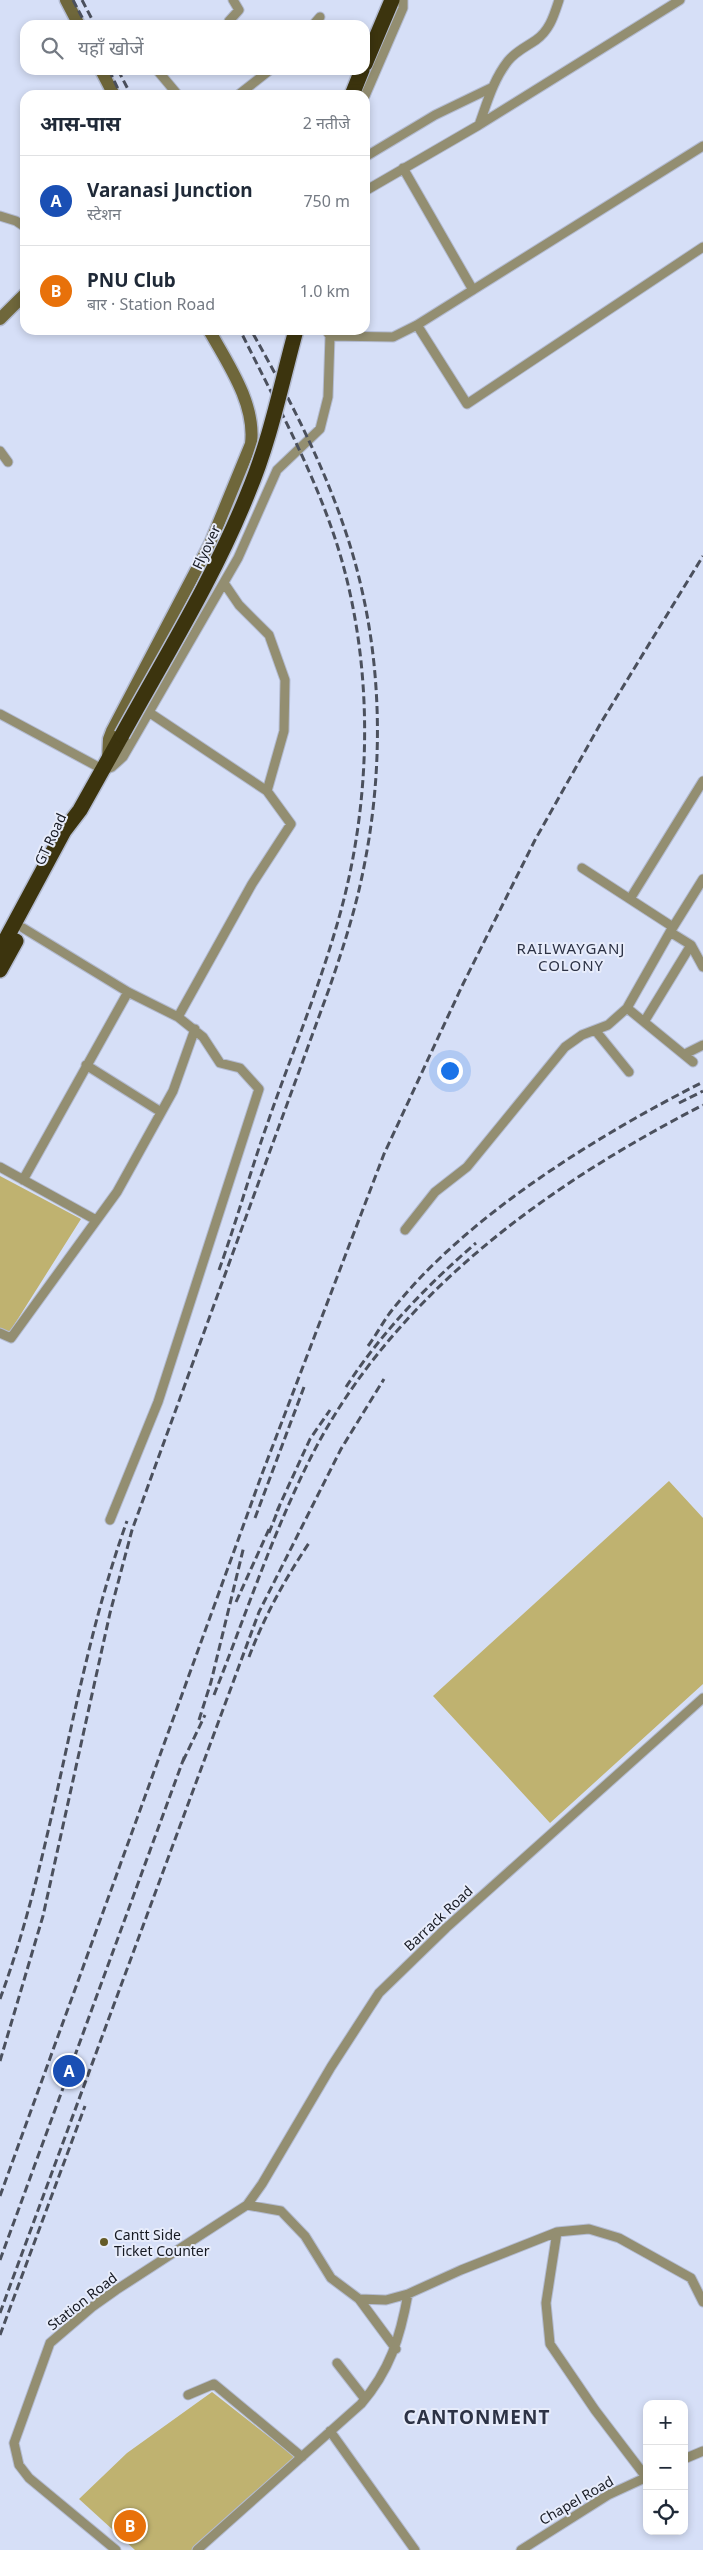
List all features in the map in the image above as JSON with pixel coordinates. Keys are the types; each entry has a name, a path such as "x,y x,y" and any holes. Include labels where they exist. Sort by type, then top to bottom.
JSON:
{"highway":[{"path":"370,54 395,2"},
{"path":"354,90 360,75"},
{"name":"Flyover","path":"80,810 195,607 249,492 266,443 295,335"},
{"name":"GT Road","path":"0,970 74,832 80,810"},
{"name":"GT Road","path":"0,950 64,830 80,810"}],"street":[{"path":"66,0 76,20"},
{"path":"230,20 239,10 233,0"},
{"path":"479,125 492,86 517,51 538,39 546,30 552,21 559,0"},
{"path":"370,188 479,125 680,0"},
{"path":"368,90 403,8 395,2"},
{"path":"104,75 111,90"},
{"path":"161,75 174,90"},
{"path":"244,90 264,75"},
{"path":"370,154 435,114 492,86"},
{"path":"360,335 393,337 418,325 703,146"},
{"path":"403,168 473,290"},
{"path":"0,216 20,224"},
{"path":"418,325 467,404 703,247"},
{"path":"0,319 20,299"},
{"path":"106,766 109,739 112,731 218,526 251,444 253,426 249,411 232,372 212,335"},
{"path":"0,714 106,766 112,767 123,756 150,714 238,558 277,470 320,429 328,398 328,335"},
{"path":"0,451 8,462"},
{"path":"238,479 267,492"},
{"path":"224,583 239,605 269,635 285,680 284,731 267,791"},
{"path":"150,714 267,791 291,824 252,884 178,1017"},
{"path":"630,899 703,781"},
{"path":"582,868 630,899 691,945 703,967"},
{"path":"405,1230 435,1192 467,1167 565,1047 577,1037 608,1025 627,1008 671,929 703,879"},
{"path":"24,928 128,992 178,1017 195,1029 220,1063 240,1068 259,1089 158,1402 110,1520"},
{"path":"644,1022 691,945"},
{"path":"23,1180 128,992"},
{"path":"627,1008 693,1062"},
{"path":"0,1333 11,1338 117,1192 173,1091 195,1029"},
{"path":"595,1030 629,1072"},
{"path":"685,1054 703,1046"},
{"path":"86,1065 161,1112"},
{"path":"0,1167 96,1220"},
{"name":"Barrack Road","path":"247,2205 262,2184 331,2067 379,1993 453,1922 703,1698"},
{"path":"247,2205 281,2211 305,2236 331,2278 359,2300 396,2349"},
{"name":"Station Road","path":"116,2550 29,2478 20,2465 14,2444 50,2343 92,2307 116,2290 247,2205"},
{"path":"359,2300 386,2300 408,2294 461,2270 557,2232 589,2229 619,2238 691,2278 703,2302"},
{"path":"557,2232 546,2304 550,2344 595,2410 643,2473"},
{"path":"198,2550 365,2399 378,2384 396,2349 408,2294"},
{"path":"337,2363 365,2399"},
{"path":"188,2395 214,2384 302,2457"},
{"path":"330,2431 415,2550"},
{"path":"688,2457 703,2450"},
{"name":"Chapel Road","path":"521,2550 608,2495 643,2478"}],"shaded area":[{"path":"0,1176 81,1219 9,1333 0,1328"},
{"path":"669,1481 703,1518 703,1684 550,1823 433,1696"},
{"path":"212,2392 295,2457 194,2550 135,2550 79,2499 127,2453"}],"railway":[{"path":"73,0 83,20"},
{"path":"82,0 92,20"},
{"path":"111,75 119,90"},
{"path":"121,75 128,90"},
{"path":"219,1270 262,1138 336,928 348,883 356,838 362,792 364,745 364,698 360,652 353,606 342,561 322,501 242,335"},
{"path":"0,2061 43,1916 110,1613 132,1530 329,989 354,909 369,836 375,791 377,701 366,611 356,567 343,524 324,474 277,377 254,335"},
{"path":"0,2196 262,1474 384,1154 463,984 535,840 602,721 703,556"},
{"path":"368,1346 389,1314 419,1279 454,1245 493,1213 534,1182 576,1154 703,1082"},
{"path":"679,1103 703,1091"},
{"path":"214,1695 272,1543 312,1455 346,1397 386,1344 431,1295 480,1250 532,1209 588,1171 645,1136 703,1105"},
{"path":"346,1387 374,1348 406,1310 476,1243"},
{"path":"0,2313 259,1612 341,1449 384,1379"},
{"path":"255,1518 304,1387"},
{"path":"277,1511 310,1439 330,1410"},
{"path":"269,1533 280,1505"},
{"path":"0,1999 20,1940 36,1881 92,1640 108,1580 127,1521"},
{"path":"236,1602 270,1527"},
{"path":"249,1657 261,1627 276,1598 309,1543"},
{"path":"199,1720 211,1682 244,1546"},
{"path":"183,1761 205,1715"},
{"path":"0,2260 185,1755"},
{"path":"0,2335 85,2106"}],"place":[{"name":"Varanasi Junction","path":"69,2071"},
{"name":"Cantt Side Ticket Counter","path":"104,2242"},
{"name":"PNU Club","path":"130,2526"}],"district":[{"name":"RAILWAYGANJ COLONY","path":"571,956"},
{"name":"CANTONMENT","path":"477,2417"}]}
